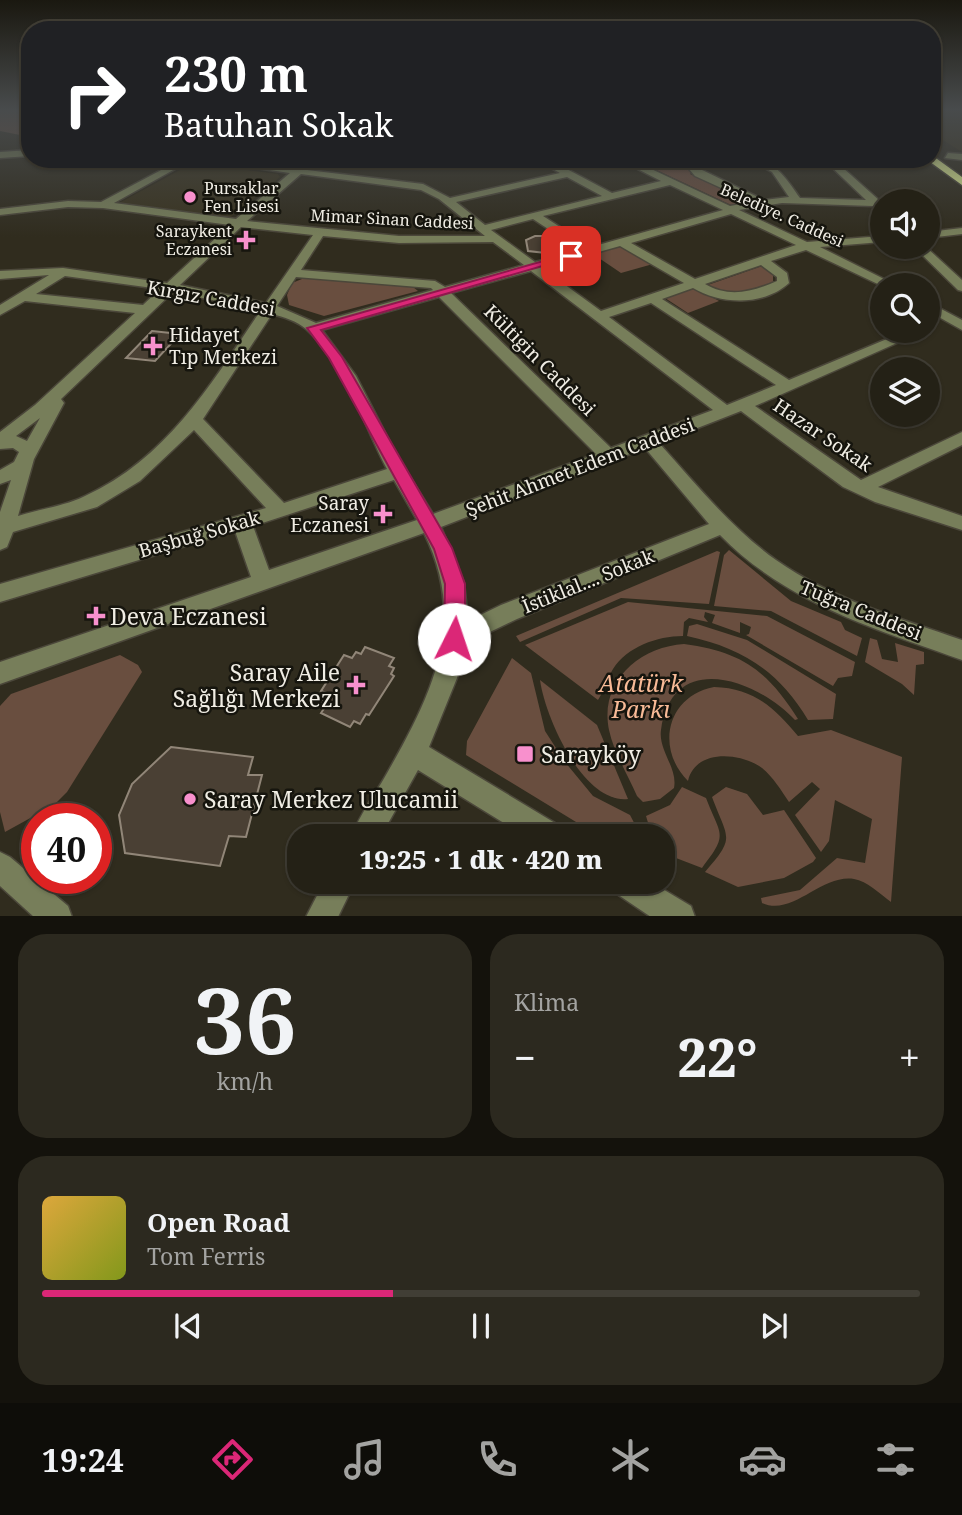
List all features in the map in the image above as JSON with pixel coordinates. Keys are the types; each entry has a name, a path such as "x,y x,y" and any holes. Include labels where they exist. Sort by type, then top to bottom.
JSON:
{"highway":[{"path":"941,167 962,182"}],"street":[{"path":"2,157 21,154"},
{"path":"103,205 172,168"},
{"path":"273,168 414,185 438,194 496,239"},
{"path":"0,441 41,409 302,168"},
{"path":"522,184 534,168"},
{"path":"555,168 611,197"},
{"name":"Belediye. Caddesi","path":"641,168 870,275"},
{"path":"693,168 698,174 760,202"},
{"path":"771,168 797,201"},
{"path":"837,168 870,198"},
{"path":"448,201 569,174"},
{"path":"484,228 670,182"},
{"path":"313,328 760,202 797,201 870,205"},
{"name":"Mimar Sinan Caddesi","path":"0,212 68,204 103,205 321,231 459,241 496,239 600,316 734,409"},
{"path":"537,216 590,251"},
{"path":"2,535 105,495 134,477 194,420 321,231"},
{"path":"940,234 962,231"},
{"path":"600,316 808,245 870,240"},
{"path":"621,242 712,294 738,298 783,283 783,276 779,271 762,260"},
{"path":"933,259 962,287"},
{"path":"0,311 63,272"},
{"name":"Kırgız Caddesi","path":"0,275 63,272 270,307 300,317 313,328 335,357 398,472 430,523 455,584 454,639 443,683 412,751 372,824"},
{"path":"291,273 435,285 444,291"},
{"name":"Kültigin Caddesi","path":"444,291 608,456"},
{"path":"23,297 148,310"},
{"path":"652,298 788,386"},
{"path":"940,321 962,312"},
{"path":"940,313 962,326"},
{"name":"Şehit Ahmet Edem Caddesi","path":"0,673 430,523 734,409 889,343"},
{"path":"0,478 27,458 55,405 88,366"},
{"name":"Hazar Sokak","path":"734,409 861,488 962,523"},
{"path":"194,420 279,511"},
{"path":"861,488 962,438"},
{"path":"0,441 22,444 29,450 2,535"},
{"name":"Tuğra Caddesi","path":"648,441 723,526 747,549 796,584 871,617 962,650"},
{"name":"Başbuğ Sokak","path":"0,593 243,522 398,472"},
{"path":"243,522 263,582"},
{"name":"İstiklal.... Sokak","path":"454,639 509,612 723,526"},
{"path":"412,751 531,824"},
{"path":"0,867 57,916"},
{"path":"321,916 333,894"},
{"path":"644,894 680,916"}],"shaded area":[{"name":"Pursaklar Fen Lisesi","path":"184,168 232,168 278,174 280,177 227,220 119,203"}],"green space":[{"path":"652,168 693,168 695,169 690,174 748,201 731,205"},
{"path":"623,246 653,264 621,273 593,254"},
{"path":"762,266 773,274 773,283 731,295 705,286"},
{"path":"307,277 413,287 418,291 324,316 289,305 287,295 292,283"},
{"path":"696,288 719,301 688,313 665,298"},
{"path":"729,550 791,601 841,622 845,630 862,638 857,656 771,611 714,606 724,555"},
{"path":"720,552 709,604 621,598 520,642 516,636"},
{"path":"628,602 767,616 855,662 852,676 838,678 833,686 746,635 751,627 740,622 740,633 712,623 715,615 705,612 704,617 708,622 689,618 684,622 683,636 644,644 626,655 613,669 598,700 525,645"},
{"path":"697,624 747,640 836,694 833,719 808,720 785,688 757,664 725,647 687,636 689,626"},
{"path":"870,638 877,640 882,659 898,662 895,643 924,652 924,664 916,665 914,695 902,684 865,662"},
{"name":"Atatürk Parkı","path":"684,644 722,652 751,666 775,688 798,719 795,720 779,705 760,693 739,684 718,679 698,680 681,688 668,705 661,730 662,745 673,773 674,788 660,799 643,802 637,796 611,739 608,713 610,697 616,682 638,660 652,652"},
{"path":"120,655 138,665 142,672 67,792 56,803 21,803 21,823 5,832 0,812 0,706 11,694"},
{"path":"512,658 531,673 545,731 565,762 593,796 630,815 635,824 579,824 466,755 467,741"},
{"path":"540,680 597,725 628,799 612,797 596,788 582,773 558,735 543,696"},
{"path":"714,687 740,691 762,701 798,736 831,730 902,757 891,902 859,880 842,879 785,904 774,906 762,903 761,898 800,890 837,858 865,863 872,819 835,800 829,841 821,852 795,815 820,789 812,782 789,802 762,768 742,759 719,756 699,763 688,781 672,754 669,739 671,725 676,712 685,701 698,692"},
{"path":"682,787 706,798 720,834 716,848 702,868 675,858 675,824 648,824 646,816 670,805"},
{"path":"726,787 747,794 763,815 784,810 816,858 813,862 784,878 738,887 705,872 725,844 725,830 712,797"}],"building":[{"path":"535,236 554,236 563,242 565,250 555,254 528,251 526,240"},
{"name":"Hidayet Tıp Merkezi","path":"152,331 180,334 155,361 126,358"},
{"name":"Saray Aile Sağlığı Merkezi","path":"365,647 394,658 389,666 394,668 391,674 394,676 369,715 366,714 360,724 354,721 350,727 321,713 327,704 321,702 327,693 321,691 344,655 352,658 356,652 361,654"},
{"name":"Saray Merkez Ulucamii","path":"171,747 253,757 248,775 262,775 246,837 229,836 220,866 125,853 119,815 132,784"}],"place":[{"name":"Pursaklar Fen Lisesi","path":"190,197"},
{"name":"Saraykent Eczanesi","path":"246,240"},
{"name":"Hidayet Tıp Merkezi","path":"153,346"},
{"name":"Saray Eczanesi","path":"383,514"},
{"name":"Deva Eczanesi","path":"96,616"},
{"name":"Saray Aile Sağlığı Merkezi","path":"356,685"},
{"name":"Sarayköy","path":"525,754"},
{"name":"Saray Merkez Ulucamii","path":"190,799"}],"route":[{"path":"454,639 457,600 455,584 443,548 335,357 313,328 571,256"}]}
